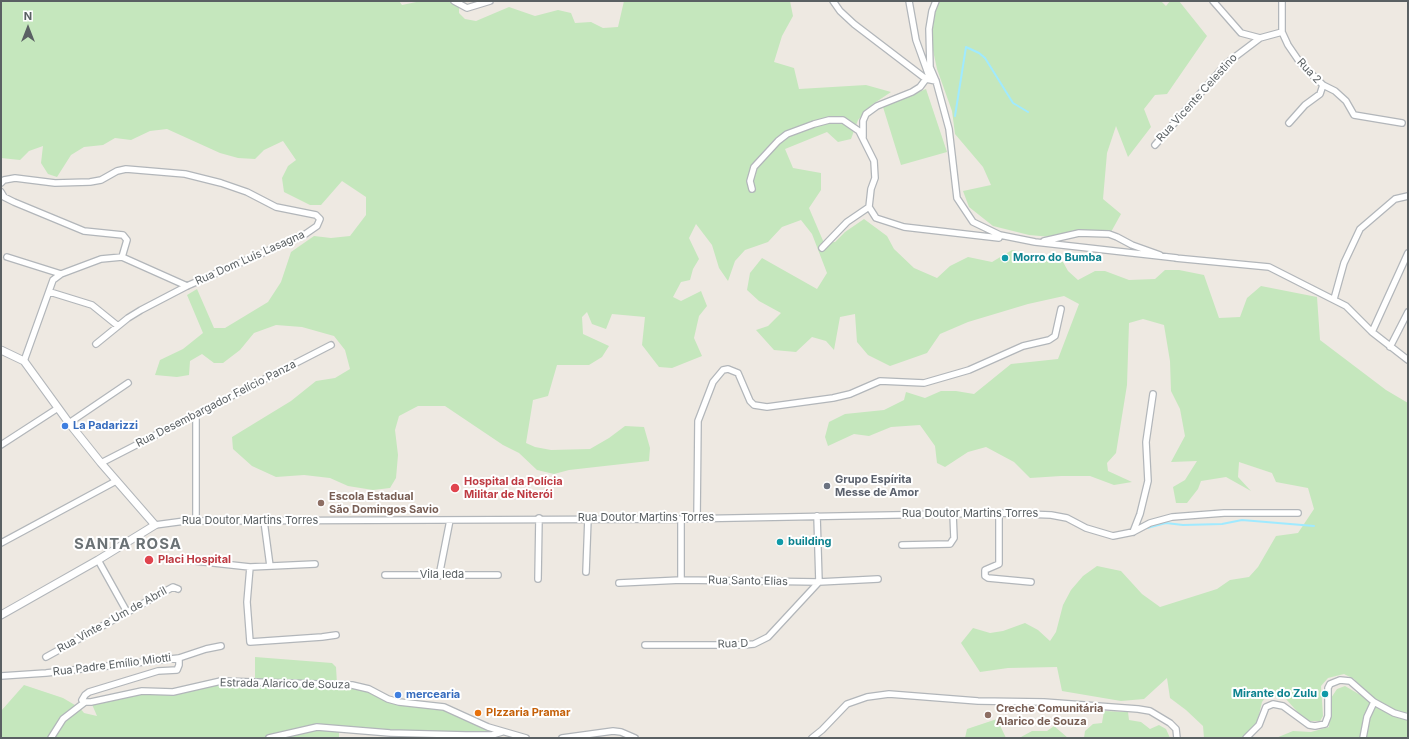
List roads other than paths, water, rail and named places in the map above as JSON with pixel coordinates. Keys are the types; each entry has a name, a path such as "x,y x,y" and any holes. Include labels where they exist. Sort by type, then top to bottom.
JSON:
{"street":[{"path":"454,1 467,8 490,1"},
{"path":"833,1 840,11 854,24 930,79"},
{"path":"909,1 916,40 949,129 957,198 973,222 1000,235 1035,242 1269,268 1346,306 1372,332 1408,360"},
{"path":"930,79 929,29 932,11 936,1"},
{"path":"1213,1 1241,33 1260,38"},
{"path":"1282,1 1282,32"},
{"name":"Rua Vicente Celestino","path":"1155,144 1227,63 1260,38 1282,32"},
{"name":"Rua 2","path":"1282,32 1292,52 1323,85 1320,94 1305,105 1289,122"},
{"path":"930,79 912,92 877,106 866,114 863,121 864,137 876,167 869,207 872,214 876,218 904,227 999,238 1000,235"},
{"path":"1323,85 1346,101 1354,115 1402,123"},
{"path":"752,189 750,180 754,166 778,141 798,129 835,119 851,125 864,137"},
{"name":"Rua Dom Luis Lasagna","path":"1,183 4,180 15,178 55,183 90,182 100,180 117,171 126,169 185,174 227,185 247,192 276,207 316,215 320,219 320,223 304,235 187,286 142,310 118,326 96,344"},
{"path":"1,192 4,197 14,202 84,231 123,235 127,240 122,257"},
{"path":"1334,299 1344,263 1360,229 1396,199 1408,196"},
{"path":"822,248 847,222 869,207"},
{"path":"1035,242 1050,241 1079,233 1109,234 1154,253 1178,258"},
{"path":"1372,332 1408,253"},
{"path":"7,257 61,274"},
{"path":"24,361 50,292 53,280 61,274 101,259 122,257 187,286"},
{"path":"50,292 92,305 118,326"},
{"path":"697,518 698,421 713,382 723,370 728,369 738,373 750,401 754,405 767,407 833,398 850,394 880,381 924,383 954,375 1017,348 1049,340 1055,336 1061,309"},
{"path":"1390,347 1408,312"},
{"name":"Rua Desembargador Felício Panza","path":"100,463 331,345"},
{"path":"1,350 24,361 100,463 155,525 98,560 1,615"},
{"path":"69,423 128,383"},
{"path":"1133,532 1148,481 1146,442 1153,394"},
{"path":"1,445 58,408"},
{"path":"196,415 196,522"},
{"path":"1,543 116,480"},
{"path":"999,513 999,564 985,570 984,576 988,578 1031,582"},
{"name":"Rua Doutor Martins Torres","path":"155,525 174,522 539,518 681,519 999,513 1051,515 1067,518 1075,524 1113,536 1133,532 1160,519 1180,516 1224,513 1298,513"},
{"path":"902,545 950,544 954,538 953,514"},
{"path":"817,516 820,582"},
{"path":"538,579 539,518"},
{"path":"586,572 588,518"},
{"path":"681,519 681,580"},
{"path":"439,576 450,520"},
{"path":"264,521 270,566"},
{"path":"98,560 127,612"},
{"path":"186,560 250,567 315,564"},
{"path":"250,567 247,602 250,642 322,637 336,634"},
{"name":"Vila Ieda","path":"385,575 498,575"},
{"name":"Rua Santo Elias","path":"618,583 681,580 820,582 878,579"},
{"name":"Rua D","path":"646,645 754,644 768,637 820,582"},
{"name":"Rua Vinte e Um de Abril","path":"46,657 172,587 178,589"},
{"name":"Rua Padre Emílio Miotti","path":"1,676 46,673 178,658 221,646"},
{"path":"51,738 63,719 85,702 82,700 89,692 158,671 177,670 180,665 178,658"},
{"name":"Estrada Alarico de Souza","path":"85,702 134,692 179,691 221,681 352,685 369,689 388,699 399,702 444,707 502,732 526,738"},
{"path":"1246,738 1259,725 1266,707 1273,704 1283,706 1308,724 1315,726 1325,724 1328,716 1328,688 1335,681 1350,681 1374,702 1394,713 1408,717"},
{"path":"812,738 822,730 847,704 867,697 890,694 978,701 1044,702 1138,709 1150,711 1170,722 1176,729 1177,738"},
{"path":"1363,738 1366,717 1374,702"},
{"path":"269,738 316,727 390,733 492,735 502,732"},
{"path":"562,738 613,731 621,732 636,738"}],"waterway":[{"path":"955,116 966,47 979,53 985,58 1013,103 1028,112"},
{"path":"1147,528 1166,523 1183,525 1222,524 1242,520 1314,526"}],"place":[{"name":"Morro do Bumba","path":"1005,258"},
{"name":"La Padarizzi","path":"65,426"},
{"name":"Grupo Espírita Messe de Amor","path":"827,486"},
{"name":"Hospital da Polícia Militar de Niterói","path":"455,488"},
{"name":"Escola Estadual São Domingos Savio","path":"321,503"},
{"name":"building","path":"780,542"},
{"name":"Placi Hospital","path":"149,560"},
{"name":"Mirante do Zulu","path":"1325,694"},
{"name":"mercearia","path":"398,695"},
{"name":"PIzzaria Pramar","path":"478,713"},
{"name":"Creche Comunitária Alarico de Souza","path":"988,715"}],"district":[{"name":"SANTA ROSA","path":"128,544"}]}
